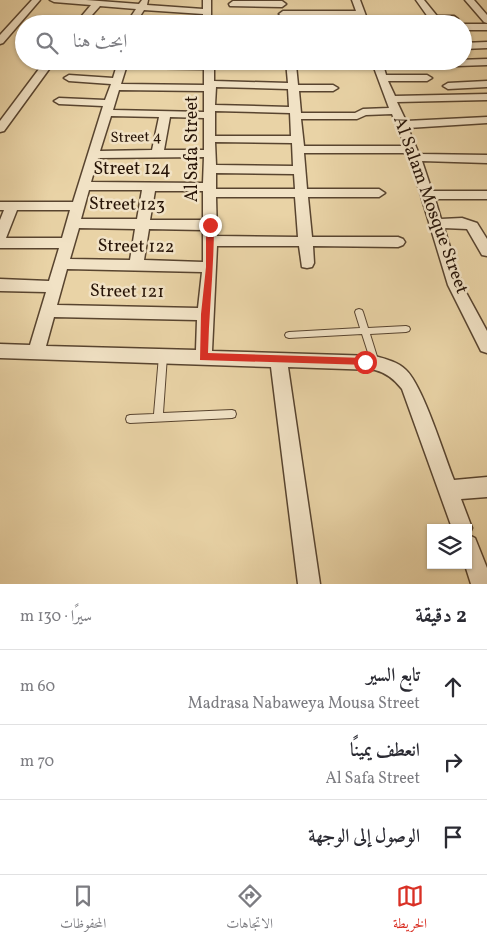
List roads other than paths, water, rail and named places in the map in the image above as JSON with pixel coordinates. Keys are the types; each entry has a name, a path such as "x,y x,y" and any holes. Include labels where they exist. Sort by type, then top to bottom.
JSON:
{"street":[{"path":"23,15 36,0"},
{"path":"54,0 97,4 143,4 206,12"},
{"path":"206,15 207,0"},
{"path":"233,4 283,13 361,13 356,0"},
{"path":"420,0 431,15"},
{"path":"469,0 487,20"},
{"path":"87,15 97,4"},
{"path":"136,15 143,4"},
{"path":"0,42 15,24"},
{"path":"472,27 487,27"},
{"path":"9,31 15,31"},
{"path":"472,39 487,39"},
{"path":"472,46 487,46"},
{"path":"448,86 487,62"},
{"path":"0,129 43,70"},
{"path":"36,352 120,70"},
{"path":"149,70 211,86 333,88"},
{"path":"69,78 115,84 172,76 191,70"},
{"name":"Al Safa Street","path":"204,357 205,314 210,267 210,70"},
{"path":"292,70 307,263"},
{"name":"Al Salam Mosque Street","path":"380,70 414,154 455,284 487,346"},
{"path":"382,78 427,78"},
{"path":"59,101 165,114 210,112 357,116 363,112 394,105 487,98"},
{"path":"157,154 165,114"},
{"path":"402,125 487,120"},
{"name":"Street 4","path":"93,155 157,154 210,146 298,144 487,159"},
{"path":"210,169 299,170"},
{"name":"Street 124","path":"84,186 149,186 210,190 301,192"},
{"path":"136,266 149,186"},
{"path":"301,192 379,194"},
{"path":"428,195 486,195"},
{"path":"0,237 6,206 78,206"},
{"name":"Street 123","path":"73,224 210,225"},
{"path":"437,224 468,224 474,228 487,251"},
{"path":"210,241 398,242"},
{"path":"0,243 68,243"},
{"name":"Street 122","path":"62,264 210,267"},
{"path":"0,285 55,287"},
{"name":"Street 121","path":"48,311 205,314"},
{"path":"0,351 382,364 404,378 409,386 461,524"},
{"path":"278,359 309,584"},
{"path":"448,490 487,487"},
{"path":"472,556 482,584"}],"lane":[{"path":"359,312 365,331 382,364"},
{"path":"289,335 406,329"},
{"path":"158,418 163,356"},
{"path":"130,419 232,414"}]}
